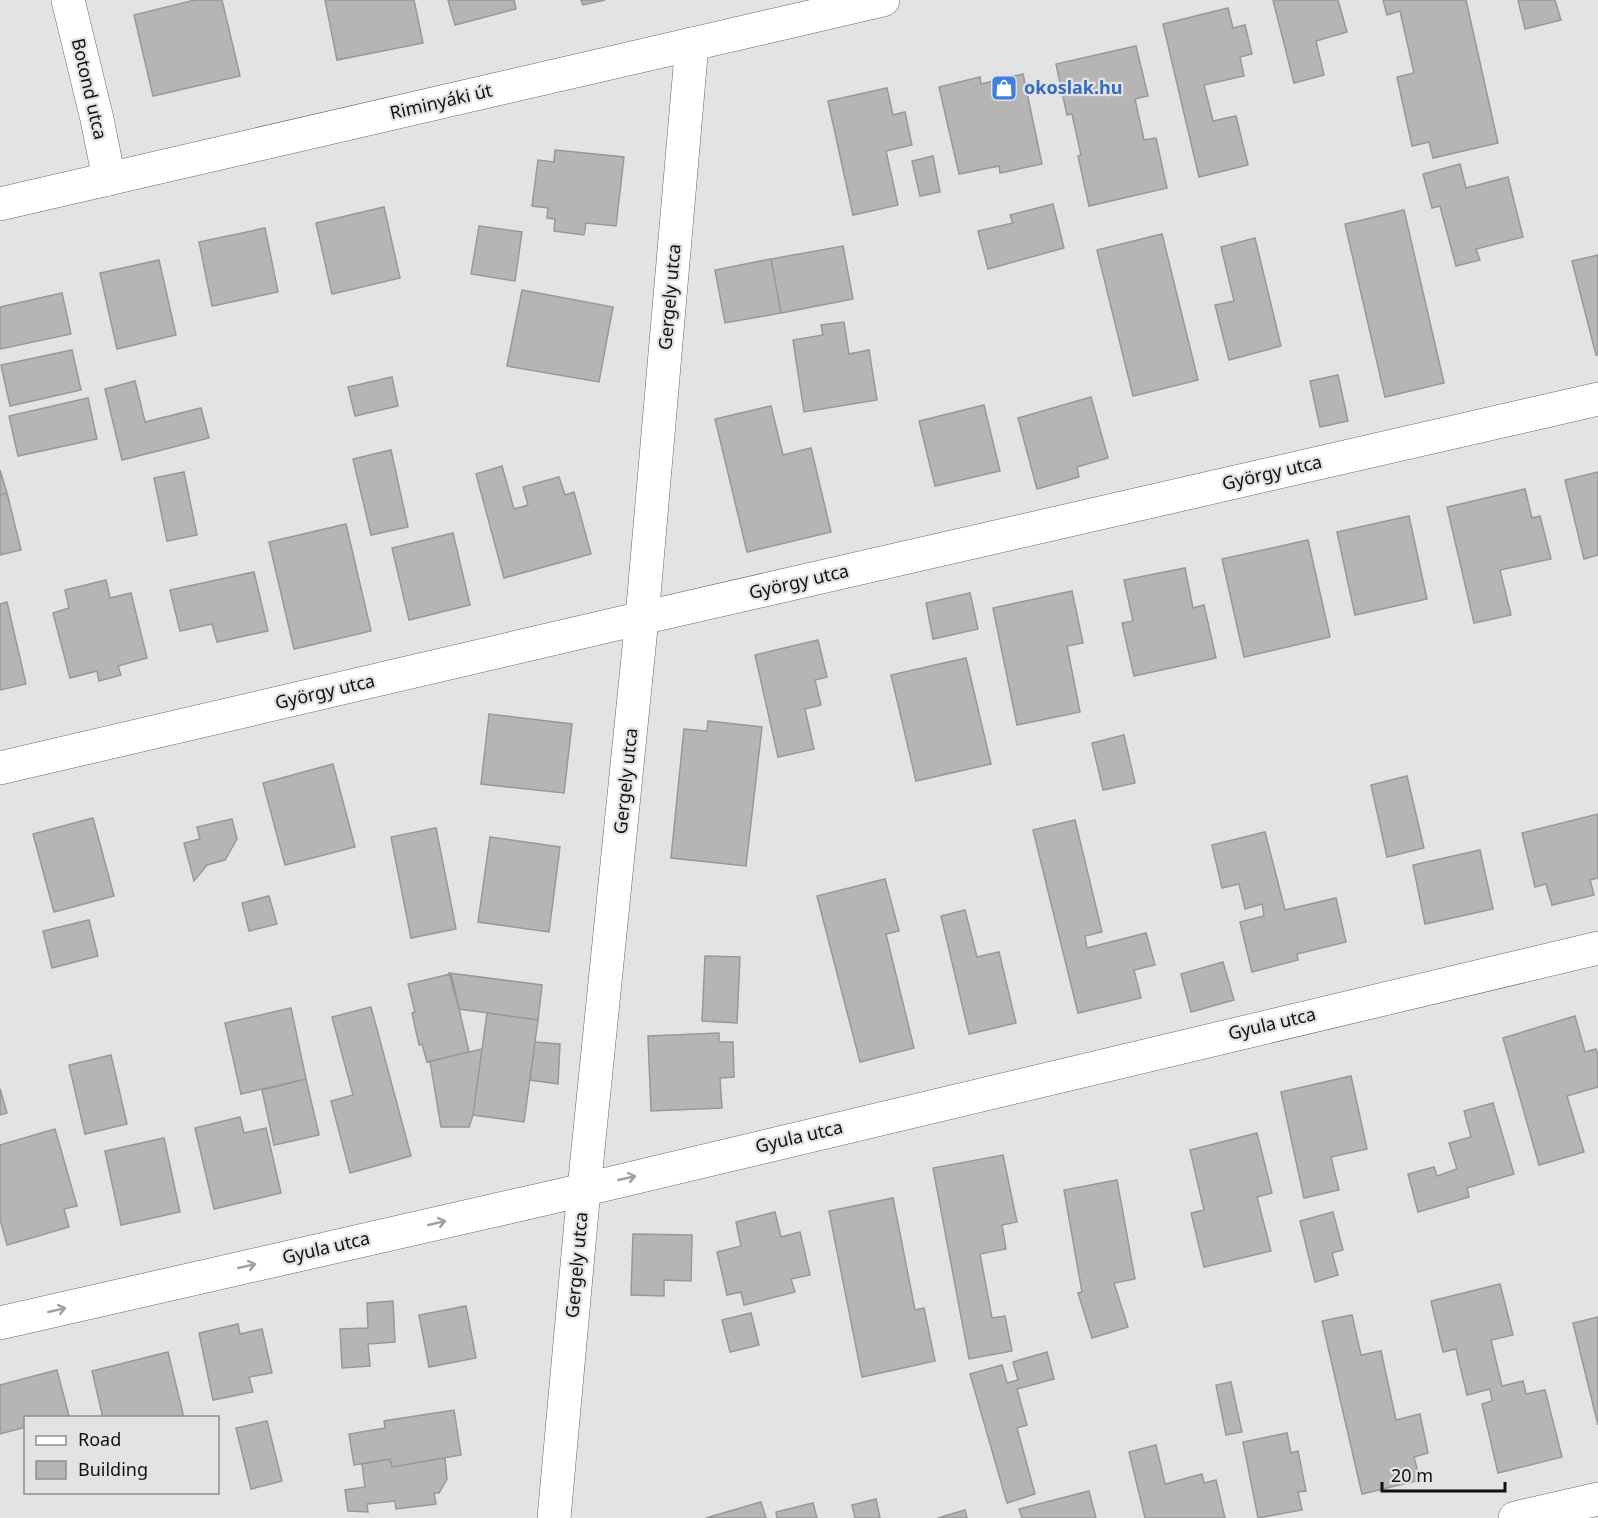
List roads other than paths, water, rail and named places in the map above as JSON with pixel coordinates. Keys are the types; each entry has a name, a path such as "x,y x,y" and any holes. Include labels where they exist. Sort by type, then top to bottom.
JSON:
{"street":[{"name":"Botond utca","path":"68,0 109,179"},
{"name":"Riminyáki út","path":"0,204 883,0"},
{"name":"Gergely utca","path":"554,1518 584,1189 642,618 692,44"},
{"name":"György utca","path":"0,768 1598,399"},
{"name":"Gyula utca","path":"0,1323 584,1189 1598,948"},
{"path":"1515,1518 1598,1499"}],"place":[{"name":"okoslak.hu","path":"1004,88"}]}
